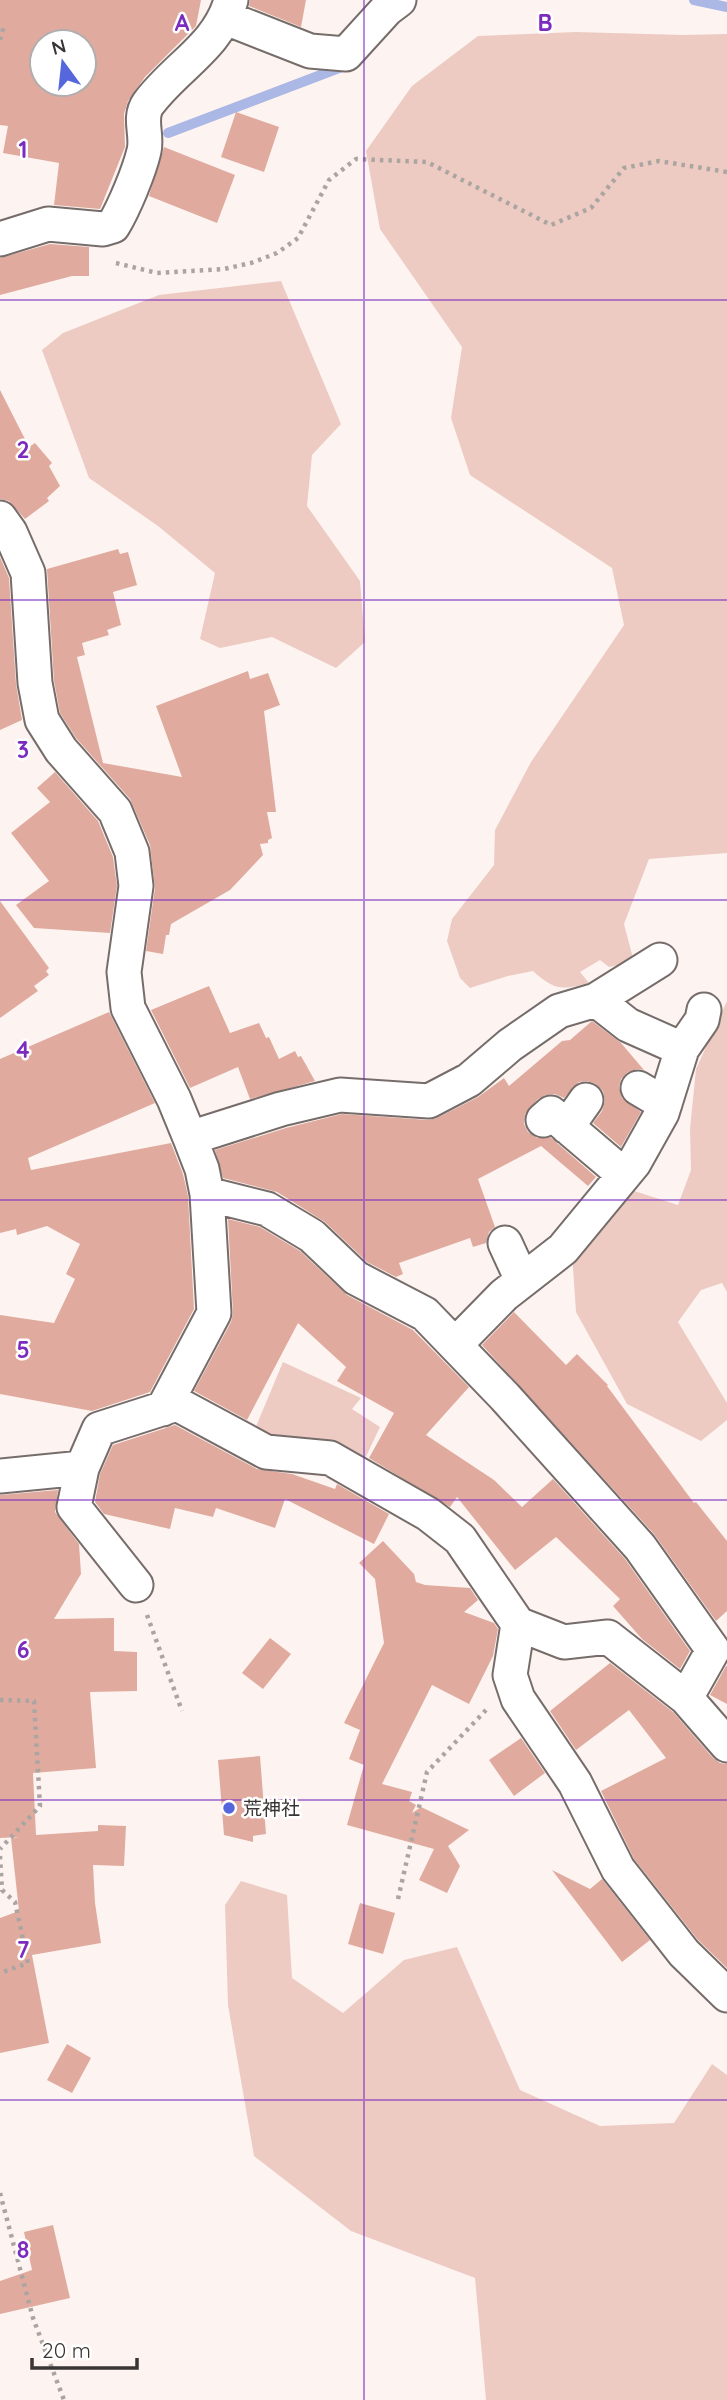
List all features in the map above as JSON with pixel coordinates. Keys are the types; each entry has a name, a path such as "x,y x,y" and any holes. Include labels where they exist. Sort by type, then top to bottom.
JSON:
{"street":[{"path":"0,239 48,224 103,229 113,226 145,150 142,120 146,106 203,49 229,9 310,51 346,54 387,9 399,0"},
{"path":"0,517 10,532 28,573 35,683 42,720 61,750 115,811 132,852 136,886 124,972 128,1008 174,1100 202,1169 214,1313 163,1409"},
{"path":"190,1138 281,1109 341,1095 429,1101 469,1080 510,1045 559,1011 596,1000 660,960"},
{"path":"596,1000 628,1025 682,1049"},
{"path":"455,1345 503,1294 561,1250 634,1163 652,1096 702,1020 704,1010"},
{"path":"586,1100 555,1124 624,1175"},
{"path":"206,1194 267,1209 312,1236 356,1278 425,1314 505,1397 640,1547 713,1650 687,1698"},
{"path":"561,1250 557,1238 576,1210"},
{"path":"505,1243 522,1280"},
{"path":"136,1585 74,1507 82,1468 99,1429 177,1404 266,1452 330,1458 428,1514 460,1539 518,1625 564,1642 608,1637 687,1698 727,1745"},
{"path":"0,1476 82,1468"},
{"path":"518,1625 510,1675 518,1699 575,1783 618,1869 684,1954 727,1995"}],"path":[{"path":"0,40 4,26"},
{"path":"107,260 157,273 224,270 277,253 298,238 329,180 356,159 427,162 551,225 591,208 624,168 659,161 727,172"},
{"path":"136,1585 182,1712"},
{"path":"398,1899 427,1772 487,1709 510,1675"},
{"path":"0,1700 34,1701 40,1806 0,1849"},
{"path":"0,1856 2,1890 15,1902 27,1963 0,1973"},
{"path":"0,2193 33,2318 64,2400"}],"shaded area":[{"path":"576,32 727,34 727,853 649,859 624,924 634,962 609,967 600,960 580,972 589,983 572,987 553,985 533,971 470,988 460,978 447,941 452,919 494,865 495,830 531,762 624,625 612,568 470,475 451,418 462,347 380,229 366,151 412,86 478,36"},
{"path":"281,281 341,424 312,455 307,506 360,581 365,642 336,668 272,637 220,648 200,639 215,573 158,526 89,478 42,350 63,333 159,295"},
{"path":"727,1001 727,1292 722,1283 701,1290 678,1322 727,1403 727,1420 701,1441 627,1404 576,1312 572,1253 628,1189 678,1205 691,1170 690,1129 696,1069"},
{"path":"283,1362 361,1398 352,1409 380,1427 362,1465 252,1436"},
{"path":"241,1881 287,1895 292,1978 343,2013 404,1960 457,1947 520,2090 600,2126 674,2123 712,2064 727,2075 727,2400 486,2400 475,2278 351,2231 254,2156 228,2005 225,1905"}],"building":[{"path":"0,0 201,0 196,26 145,77 128,101 124,114 125,147 100,209 54,205 59,163 3,153 8,126 0,125"},
{"path":"250,0 306,0 301,27 249,6"},
{"path":"236,112 279,127 264,172 221,157"},
{"path":"164,147 235,175 217,223 149,196"},
{"path":"50,244 89,247 89,276 72,276 0,295 0,258"},
{"path":"0,390 29,447 35,443 52,463 49,466 60,486 47,498 49,501 25,519 9,501 0,499"},
{"path":"118,549 120,554 128,552 137,585 113,592 121,625 107,630 109,635 82,643 85,655 77,657 103,763 182,777 156,706 248,671 250,679 268,673 280,705 264,711 276,812 267,812 272,838 268,843 260,844 263,855 230,890 171,924 163,954 146,951 155,888 150,845 130,799 76,738 60,713 54,681 47,569"},
{"path":"0,557 9,578 16,684 22,720 0,730"},
{"path":"55,772 98,821 113,857 117,886 110,933 34,928 16,905 49,881 11,833 50,802 37,788"},
{"path":"0,901 49,968 46,971 49,975 34,986 38,991 0,1018"},
{"path":"209,986 230,1033 259,1023 279,1059 295,1051 298,1057 301,1056 315,1081 250,1099 238,1067 190,1088 151,1010"},
{"path":"109,1012 155,1103 28,1158 31,1170 171,1143 188,1196 194,1309 150,1392 92,1411 0,1394 0,1315 54,1323 75,1279 66,1274 80,1244 47,1226 17,1235 16,1229 0,1233 0,1059"},
{"path":"592,1021 621,1043 644,1070 628,1072 621,1079 619,1087 622,1098 641,1112 621,1147 593,1123 602,1111 605,1101 603,1091 596,1084 579,1082 564,1098 555,1094 538,1099 525,1114 524,1124 528,1132 537,1138 550,1137 596,1177 588,1186 541,1146 478,1179 495,1227 489,1232 486,1243 473,1247 470,1238 399,1263 403,1274 396,1277 367,1262 325,1222 277,1192 223,1178 215,1150 342,1114 428,1120 437,1118 478,1097 504,1078 509,1086 562,1041 570,1040"},
{"path":"228,1219 260,1227 300,1251 347,1295 413,1330 469,1387 426,1435 494,1480 522,1507 553,1479 625,1559 690,1651 680,1669 642,1639 613,1606 620,1599 556,1537 515,1570 457,1497 450,1507 369,1458 394,1413 337,1381 346,1367 298,1323 247,1420 194,1391 231,1322 233,1313"},
{"path":"514,1312 566,1365 577,1354 608,1385 694,1503 696,1502 727,1541 727,1611 716,1621 654,1534 482,1345"},
{"path":"175,1425 257,1469 292,1474 335,1489 337,1484 389,1514 374,1544 285,1499 275,1528 216,1508 213,1517 175,1508 170,1529 104,1514 95,1502 100,1474 113,1445"},
{"path":"58,1490 55,1512 79,1544 81,1574 54,1619 114,1618 114,1651 137,1652 137,1691 90,1692 96,1768 33,1773 36,1835 98,1831 98,1825 126,1826 124,1866 93,1865 101,1943 32,1955 49,2043 0,2053 0,1918 19,1911 11,1838 20,1837 0,1838 0,1495"},
{"path":"383,1541 414,1574 416,1582 470,1588 478,1600 464,1612 494,1623 498,1629 493,1656 469,1704 432,1685 382,1784 412,1792 409,1801 416,1805 412,1813 421,1807 469,1830 448,1846 460,1866 447,1893 419,1880 434,1849 347,1825 364,1765 349,1759 360,1730 344,1723 384,1643 375,1579 359,1563"},
{"path":"270,1638 291,1654 263,1689 242,1673"},
{"path":"610,1663 673,1712 713,1758 727,1764 727,1968 698,1940 634,1859 601,1791 666,1758 629,1710 576,1750 550,1711"},
{"path":"727,1666 727,1704 710,1695"},
{"path":"521,1738 545,1773 514,1796 489,1760"},
{"path":"260,1756 266,1834 253,1836 253,1842 224,1835 218,1760"},
{"path":"552,1870 590,1889 602,1879 650,1940 622,1962"},
{"path":"360,1903 395,1913 383,1954 348,1944"},
{"path":"67,2044 91,2058 72,2093 47,2080"},
{"path":"53,2225 70,2298 0,2314 0,2281 32,2270 24,2232"}],"waterway":[{"path":"694,0 727,7"},
{"path":"168,133 347,65"}],"place":[{"name":"荒神社","path":"229,1808"}]}
